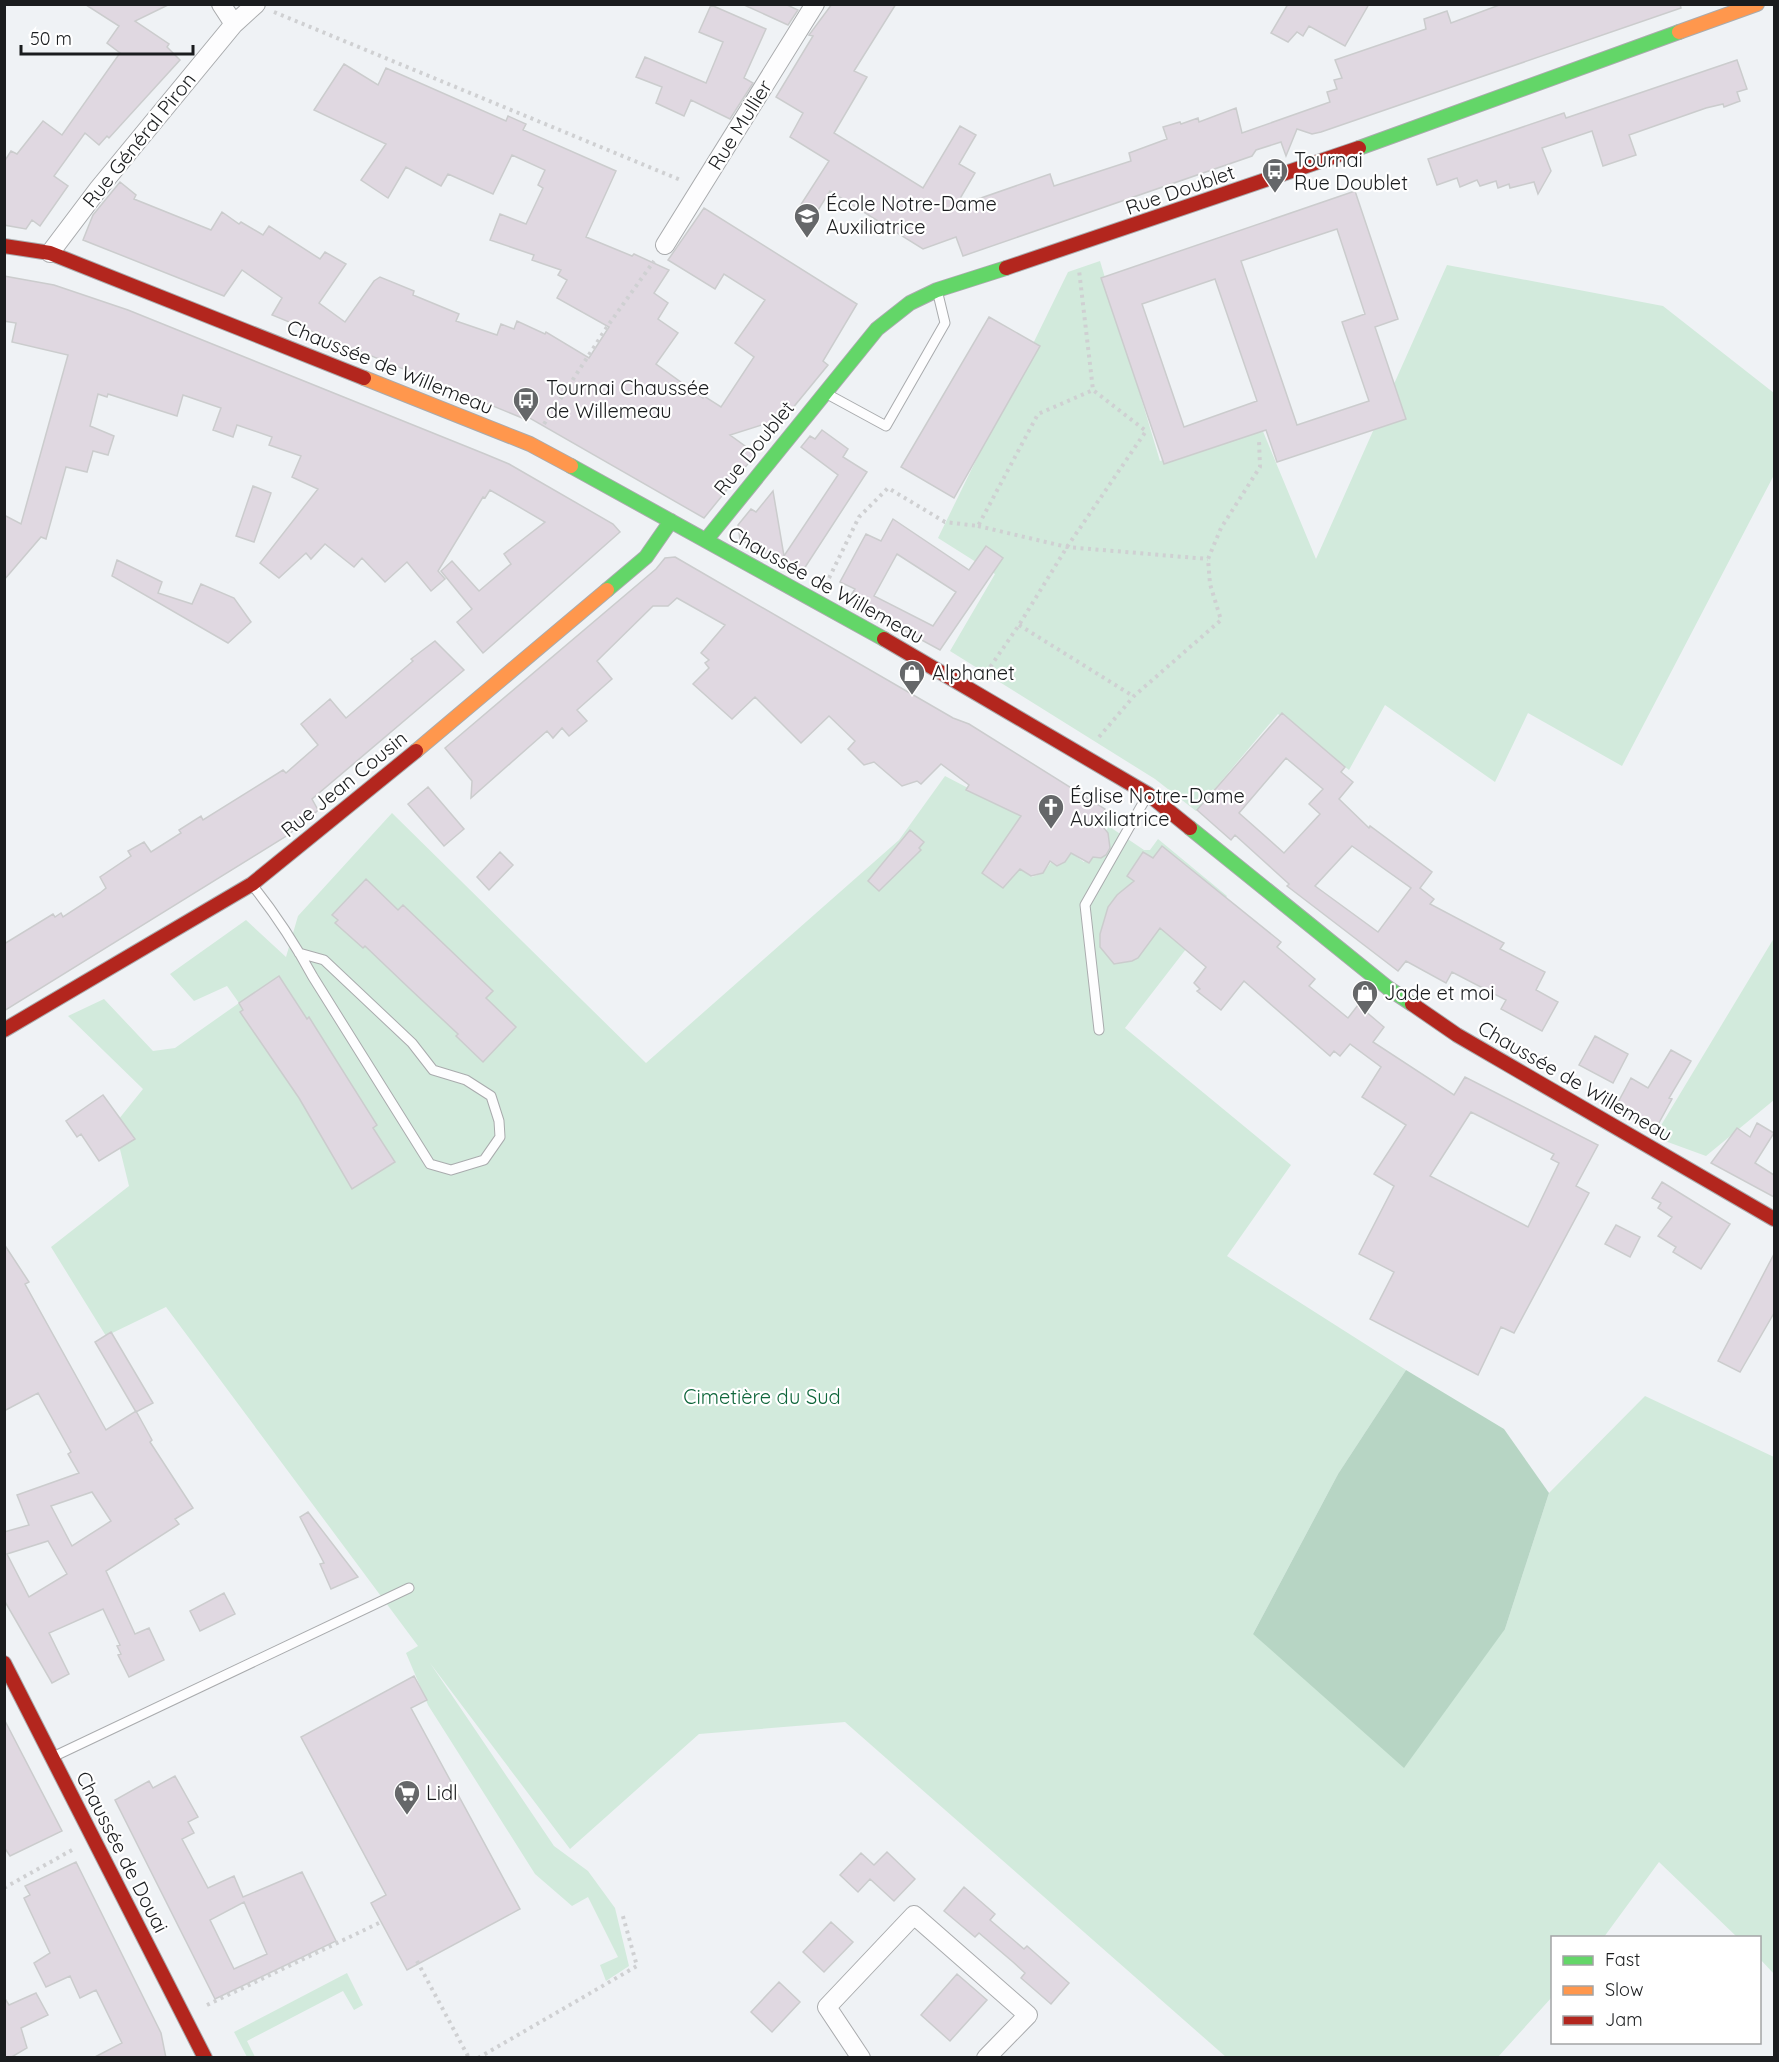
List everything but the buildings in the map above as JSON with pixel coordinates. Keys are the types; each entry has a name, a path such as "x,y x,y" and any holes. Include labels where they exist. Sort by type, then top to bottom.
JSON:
{"street":[{"path":"221,4 234,24"},
{"name":"Rue Mullier","path":"665,245 815,4"},
{"name":"Rue Doublet","path":"706,540 877,329 910,303 937,290 1077,246 1329,159 1756,4"},
{"name":"Rue Général Piron","path":"50,253 99,188 234,24 256,5"},
{"name":"Chaussée de Willemeau","path":"4,246 50,253 530,444 818,601 1148,794 1388,988 1447,1028 1774,1219"},
{"name":"Rue Jean Cousin","path":"4,1030 252,884 371,789 646,557 671,521"},
{"name":"Chaussée de Douai","path":"4,1663 205,2058"},
{"path":"861,2058 827,2007 914,1915 1028,2015 986,2058"}],"lane":[{"path":"824,392 886,426 945,323 937,290"},
{"path":"1099,1030 1085,904 1148,794"},
{"path":"252,884 285,927 299,953 430,1164 452,1170 484,1160 500,1137 499,1121 491,1096 466,1080 433,1070 412,1043 324,960 299,953"},
{"path":"52,1758 409,1588"}],"path":[{"path":"256,5 701,188"},
{"path":"530,444 609,324 665,245"},
{"path":"973,691 1020,625 1067,547 1146,431 1093,390 1077,246"},
{"path":"978,526 1038,414 1093,390"},
{"path":"1083,756 1134,696 1221,620 1210,584 1208,559 1221,528 1260,467 1259,440"},
{"path":"818,601 859,517 888,488 945,522 978,526 1067,547 1208,559"},
{"path":"1020,625 1134,696"},
{"path":"4,1888 92,1839"},
{"path":"478,2058 637,1966 622,1912"},
{"path":"184,2016 379,1923"},
{"path":"417,1961 469,2058"}],"green space":[{"path":"1100,261 1160,461 1262,429 1316,559 1447,265 1663,306 1774,393 1774,475 1622,766 1528,713 1495,782 1385,705 1349,770 1278,714 1196,811 1155,779 950,651 995,574 938,538 1068,272"},
{"name":"Cimetière du Sud","path":"945,776 1024,817 1021,868 1032,877 1043,873 1052,861 1070,852 1084,862 1108,828 1102,824 1106,815 1107,825 1144,850 1150,850 1158,839 1227,896 1125,1028 1291,1165 1227,1256 1406,1370 1338,1474 1253,1634 1505,1629 1549,1493 1645,1396 1774,1457 1774,1974 1761,1960 1761,1936 1736,1936 1659,1862 1605,1936 1551,1936 1551,1998 1498,2057 1226,2057 845,1722 699,1734 570,1849 430,1663 554,1846 588,1871 615,1908 629,1966 606,1981 600,1965 618,1957 588,1897 572,1906 535,1874 428,1705 406,1653 418,1646 166,1307 106,1336 51,1247 129,1186 114,1125 143,1089 68,1016 104,999 153,1051 175,1048 239,1003 227,986 194,1001 170,974 246,920 286,957 298,916 392,813 646,1063 899,840"},
{"path":"1774,938 1774,1100 1706,1156 1654,1137"},
{"path":"1406,1370 1504,1429 1549,1493 1505,1629 1404,1768 1253,1634 1338,1474"},
{"path":"347,1973 363,2005 354,2010 343,1991 247,2041 255,2057 247,2057 234,2032"}],"traffic: fast":[{"path":"1359,148 1679,32"},
{"path":"706,540 877,329 910,303 937,290 1006,268"},
{"path":"571,466 884,639"},
{"path":"607,590 646,557 671,521"},
{"path":"1190,828 1388,988 1412,1004"}],"traffic: slow":[{"path":"1679,32 1757,4"},
{"path":"364,378 530,444 571,466"},
{"path":"416,751 607,590"}],"traffic: jam":[{"path":"1006,268 1359,148"},
{"path":"4,246 50,253 364,378"},
{"path":"884,639 1148,794 1190,828"},
{"path":"4,1030 252,884 416,751"},
{"path":"1412,1004 1457,1035 1774,1219"},
{"path":"4,1663 205,2058"}],"place":[{"name":"Tournai Rue Doublet","path":"1275,194"},
{"name":"École Notre-Dame Auxiliatrice","path":"807,239"},
{"name":"Tournai Chaussée de Willemeau","path":"526,423"},
{"name":"Alphanet","path":"912,696"},
{"name":"Église Notre-Dame Auxiliatrice","path":"1051,830"},
{"name":"Jade et moi","path":"1365,1016"},
{"name":"Lidl","path":"407,1816"}]}
